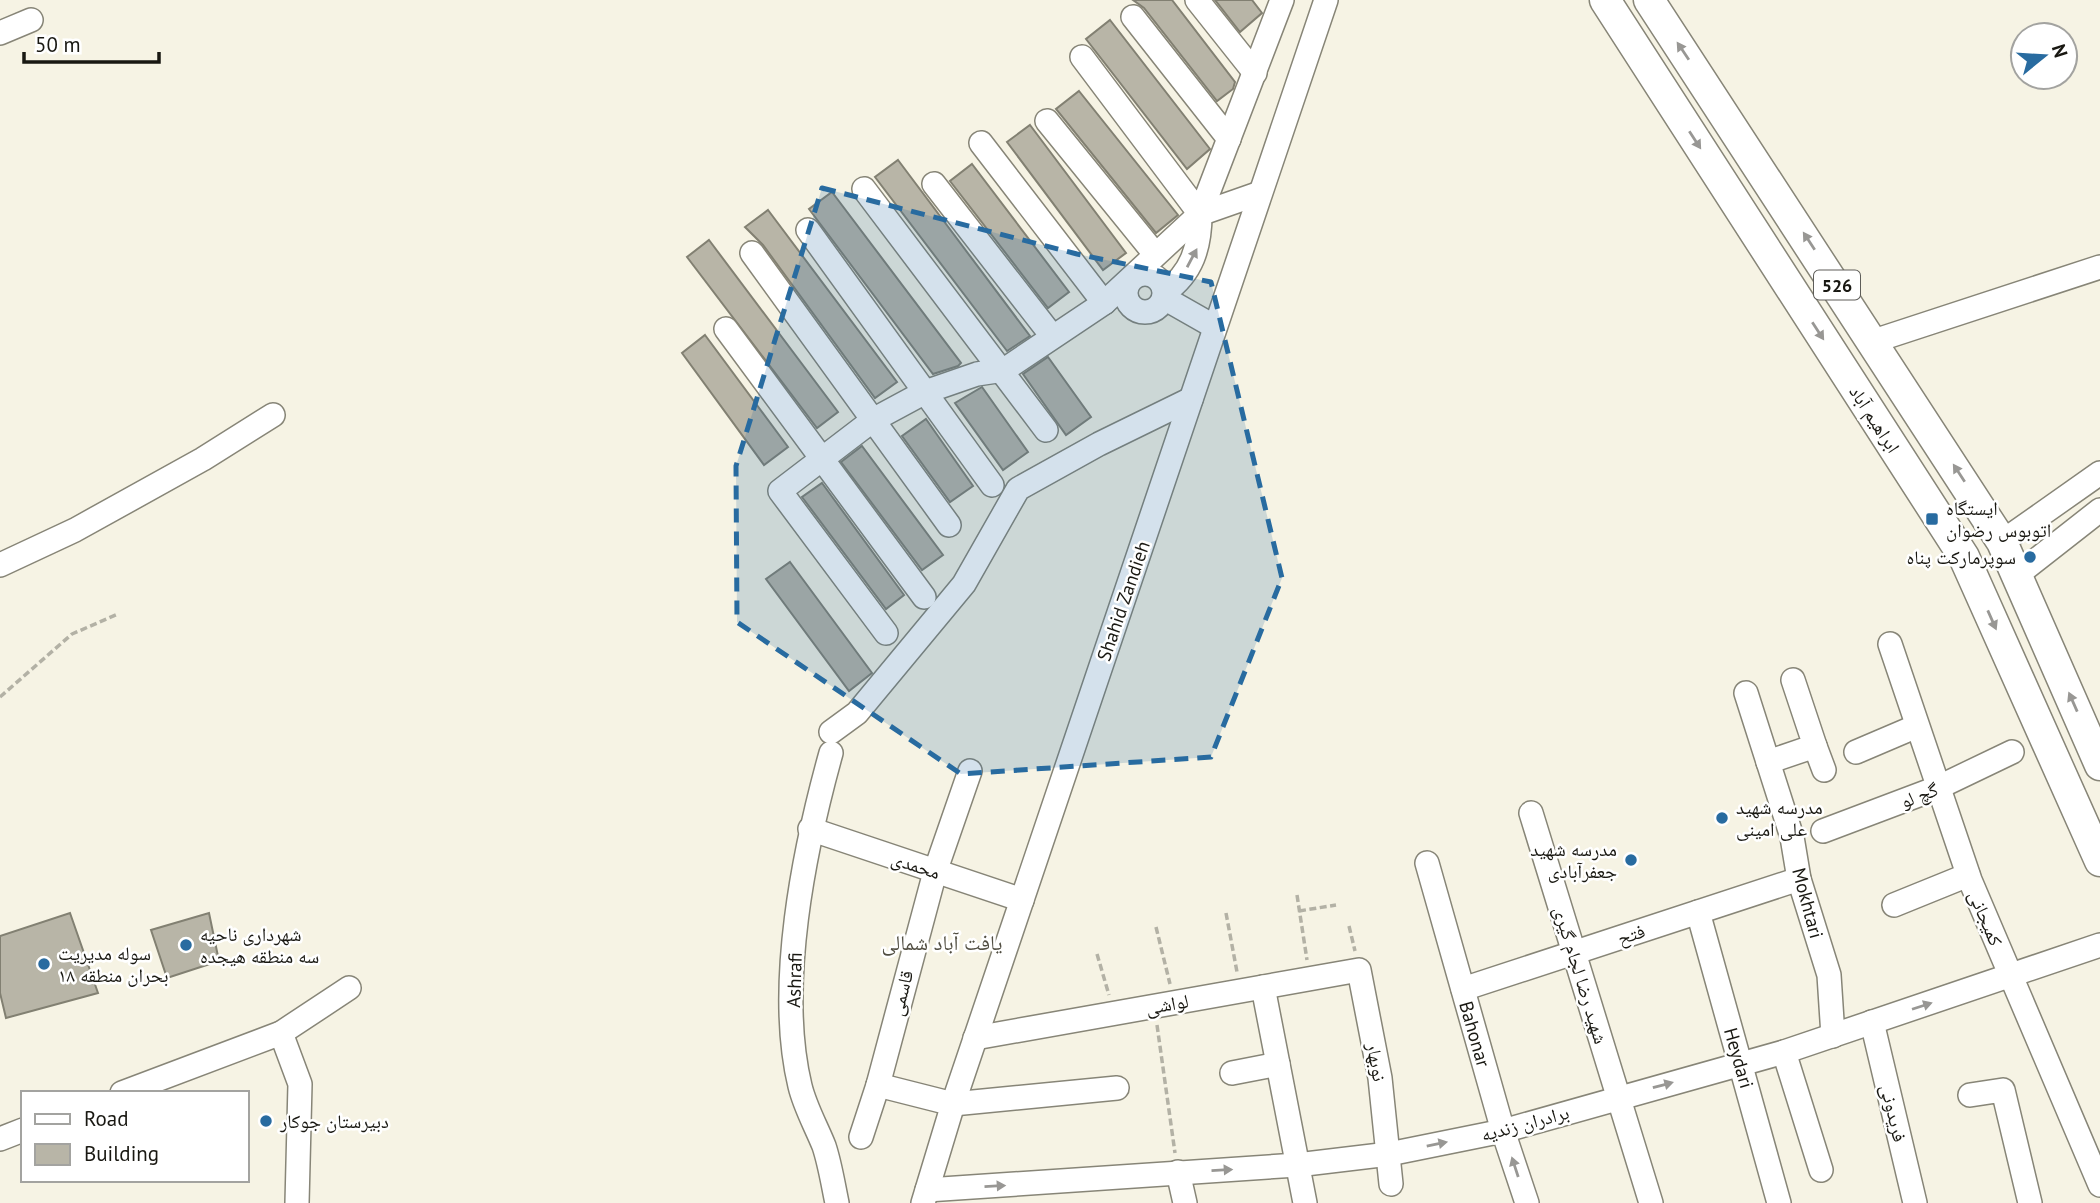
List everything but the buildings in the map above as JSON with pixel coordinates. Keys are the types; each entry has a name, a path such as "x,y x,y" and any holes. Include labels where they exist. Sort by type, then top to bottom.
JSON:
{"main road":[{"name":"ابراهیم آباد","path":"1605,0 1964,557 2100,862"},
{"name":"526","path":"1649,0 2003,542 2094,733 2100,765"}],"street":[{"path":"1197,0 1255,73"},
{"path":"1133,278 1126,296 1138,311 1157,309 1165,295 1179,282 1200,243 1200,215 1282,0"},
{"name":"Shahid Zandieh","path":"925,1196 975,1038 1325,0"},
{"path":"1133,17 1229,139"},
{"path":"0,33 31,20"},
{"path":"1082,57 1200,215"},
{"path":"1047,121 1155,254"},
{"path":"981,143 1104,303"},
{"path":"934,184 1052,336"},
{"path":"864,189 1004,370 1046,430"},
{"path":"886,633 780,491 873,420 925,393 977,374 1004,370 1104,303 1200,215 1261,193"},
{"path":"808,230 992,485"},
{"path":"752,253 949,525"},
{"path":"1874,341 2100,267"},
{"path":"1133,278 1145,274 1156,277 1165,295 1215,327"},
{"path":"726,329 924,597"},
{"name":"Ashrafi","path":"837,1203 830,1167 800,1086 794,1049 793,965 810,829 831,743 964,584 1018,489 1099,444 1191,399"},
{"path":"0,565 75,530 203,459 273,415"},
{"path":"2003,542 2100,473"},
{"path":"2017,575 2100,510"},
{"name":"کمیجانی","path":"1890,644 1968,875 2100,1185"},
{"path":"1793,680 1824,770"},
{"name":"Mokhtari","path":"1746,692 1792,837 1799,879 1829,975 1833,1036"},
{"path":"1856,752 1917,726"},
{"path":"1768,762 1815,746"},
{"name":"گچ لو","path":"1824,831 1937,789 2012,752"},
{"name":"قاسمی","path":"861,1137 878,1084 935,872 970,771"},
{"name":"شهید رضا لجام گیری","path":"1531,813 1651,1203"},
{"name":"محمدی","path":"810,829 1022,900"},
{"name":"Bahonar","path":"1427,863 1503,1131 1527,1203"},
{"path":"1894,905 1968,875"},
{"name":"فتح","path":"1463,989 1799,879"},
{"name":"Heydari","path":"1698,912 1779,1203"},
{"name":"برادران زندیه","path":"925,1196 1078,1192 1178,1172 1297,1165 1390,1154 1503,1131 1784,1052 2100,945"},
{"name":"لواشی","path":"975,1038 1359,970"},
{"name":"نوبهار","path":"1359,970 1380,1078 1390,1154 1391,1184"},
{"path":"127,1091 281,1033 349,988"},
{"path":"1252,989 1278,1064 1305,1203"},
{"name":"فریدونی","path":"1872,1022 1915,1203"},
{"path":"281,1033 300,1084 297,1203"},
{"path":"1784,1052 1821,1170"},
{"path":"1232,1073 1278,1064"},
{"path":"878,1084 953,1104 1117,1088"},
{"path":"1970,1096 2003,1090 2030,1203"},
{"path":"0,1139 21,1131"},
{"path":"1178,1172 1185,1203"}],"path":[{"path":"0,697 72,634 118,614"},
{"path":"1297,895 1310,979"},
{"path":"1299,911 1336,905"},
{"path":"1226,914 1252,989"},
{"path":"1349,926 1359,970"},
{"path":"1156,927 1178,1172"},
{"path":"1097,954 1114,1013"}],"highlighted area":[{"path":"822,188 1077,254 1211,282 1282,578 1211,757 961,774 737,622 736,466"}],"place":[{"name":"ایستگاه اتوبوس رضوان","path":"1932,519"},
{"name":"سوپرمارکت پناه","path":"2030,557"},
{"name":"مدرسه شهید علی امینی","path":"1722,818"},
{"name":"مدرسه شهید جعفرآبادی","path":"1631,860"},
{"name":"شهرداری ناحیه سه منطقه هیجده","path":"186,945"},
{"name":"سوله مدیریت بحران منطقه ۱۸","path":"44,964"},
{"name":"دبیرستان جوکار","path":"266,1121"}],"district":[{"name":"یافت آباد شمالی","path":"942,942"}]}
